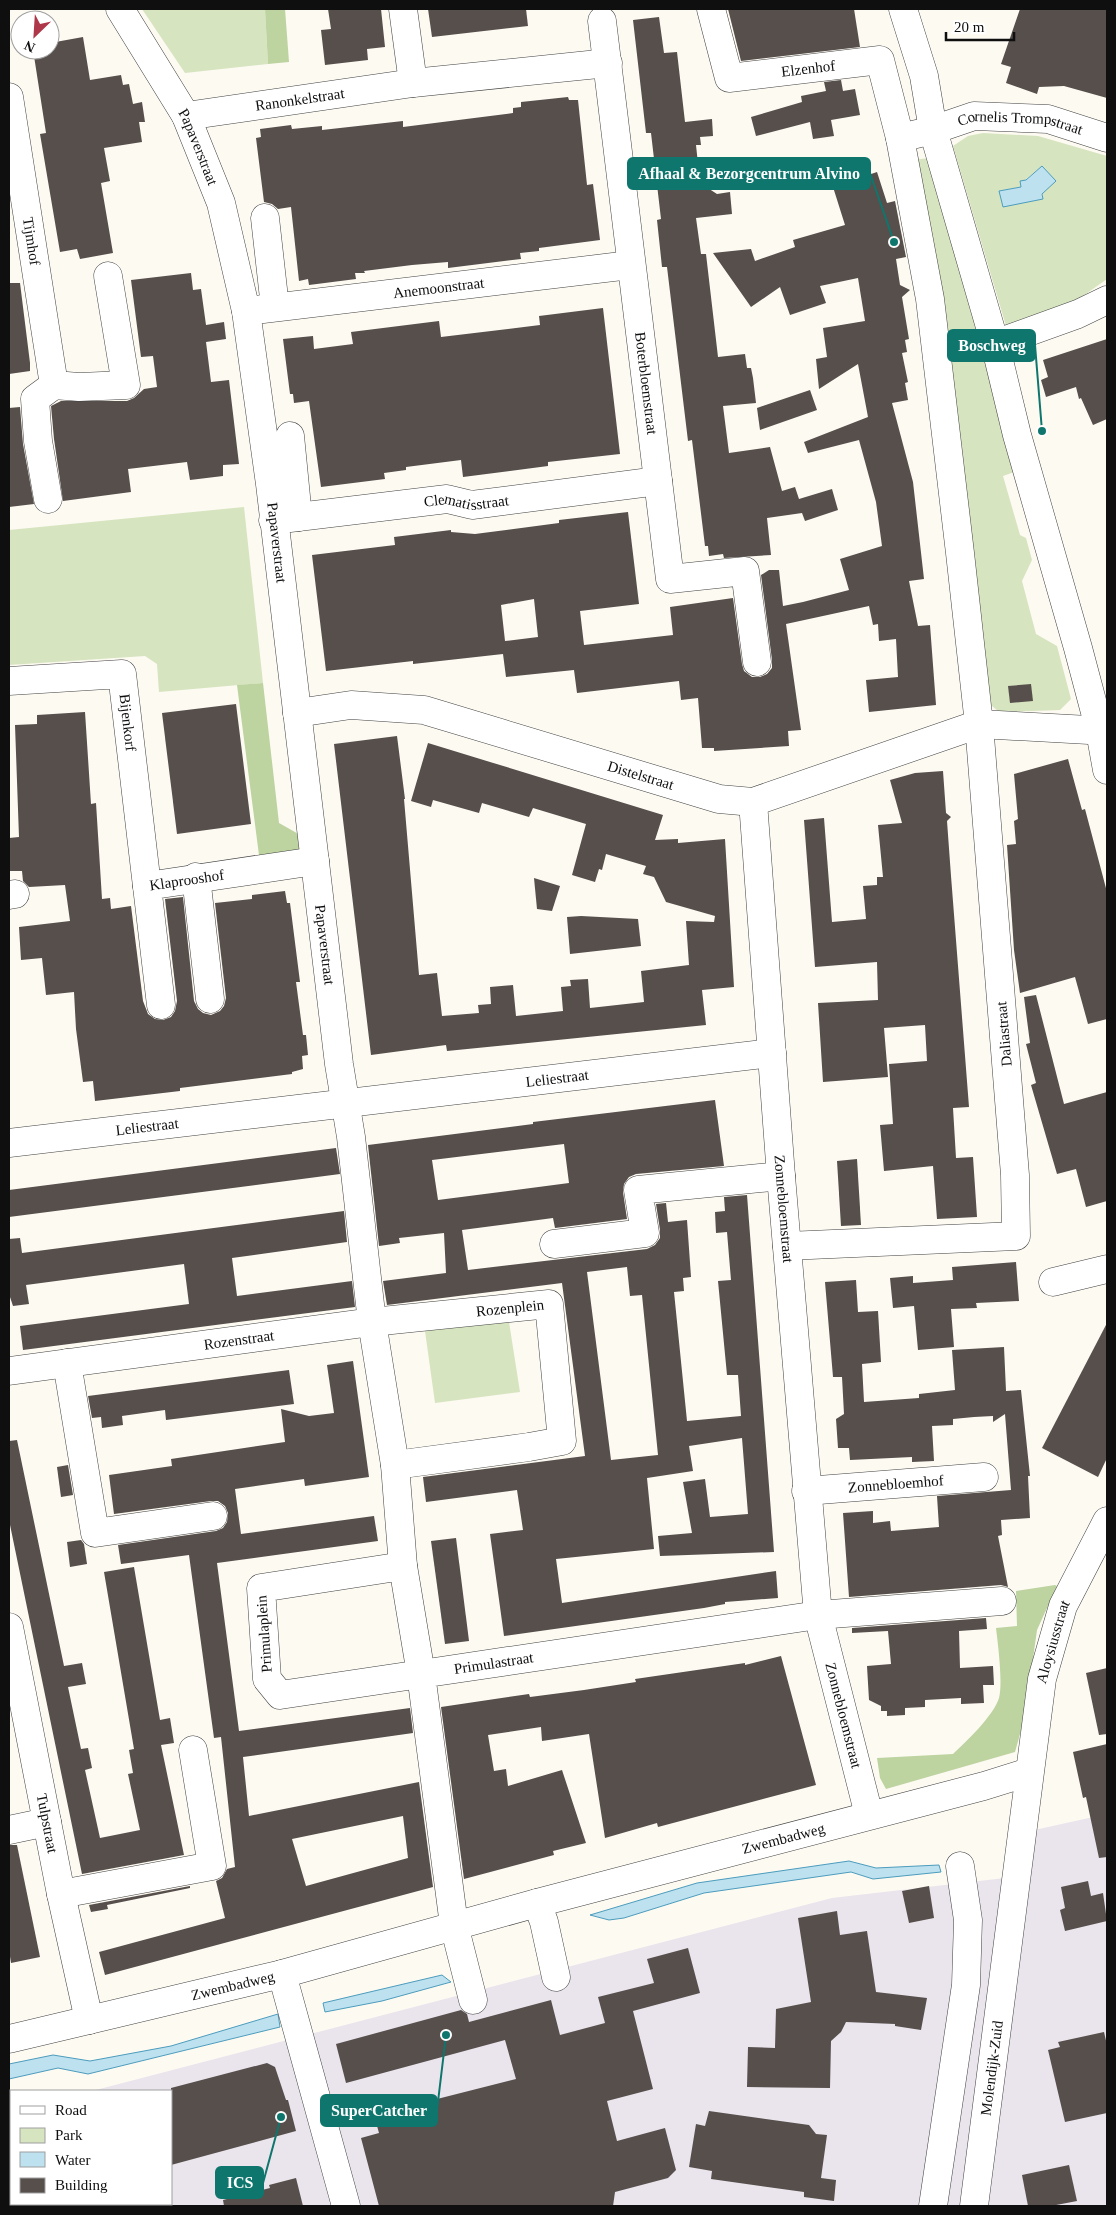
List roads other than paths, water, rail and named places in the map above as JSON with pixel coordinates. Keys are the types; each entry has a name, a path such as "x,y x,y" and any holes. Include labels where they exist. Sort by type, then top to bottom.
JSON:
{"street":[{"name":"Papaverstraat","path":"120,9 186,116 221,203 246,310 286,518 296,713 344,1103"},
{"path":"403,9 413,83"},
{"name":"Elzenhof","path":"711,9 729,78 880,60 900,138 930,299 979,724"},
{"path":"903,9 924,76 933,130 995,344 1017,435 1078,648 1104,731 1107,770"},
{"name":"Boterbloemstraat","path":"602,21 630,265 670,579 744,571 757,662"},
{"name":"Ranonkelstraat","path":"186,116 413,83 608,63"},
{"name":"Tijmhof","path":"9,97 54,385"},
{"name":"Cornelis Trompstraat","path":"900,138 933,130 974,116 1048,119 1107,138"},
{"path":"265,218 275,307"},
{"name":"Anemoonstraat","path":"246,310 630,265"},
{"path":"48,499 38,441 35,398 54,385 80,387 126,385 108,276"},
{"path":"995,344 1078,314 1107,300"},
{"path":"286,518 290,436"},
{"name":"Clematisstraat","path":"286,518 448,499 472,505 658,481"},
{"name":"Bijenkorf","path":"9,682 122,674 147,886"},
{"name":"Distelstraat","path":"296,713 351,705 424,710 719,799 753,802 979,724"},
{"path":"979,724 1104,731"},
{"name":"Daliastraat","path":"787,1246 1016,1236 1015,1175 979,724"},
{"name":"Zonnebloemstraat","path":"753,802 780,1176 818,1615 869,1815"},
{"name":"Klaprooshof","path":"160,1005 147,886 196,877 315,861"},
{"path":"196,877 210,999"},
{"name":"Leliestraat","path":"9,1143 772,1053"},
{"path":"344,1103 351,1137 372,1322 395,1465 403,1566 421,1674 454,1925 473,2000"},
{"path":"554,1244 645,1233 638,1190 780,1176"},
{"path":"1053,1282 1107,1269"},
{"name":"Rozenplein","path":"372,1322 549,1304 562,1441 395,1465"},
{"name":"Rozenstraat","path":"9,1371 372,1322"},
{"path":"67,1363 95,1534 213,1516"},
{"name":"Zonnebloemhof","path":"806,1490 984,1478"},
{"name":"Aloysiusstraat","path":"1029,1772 1042,1679 1063,1606 1107,1521"},
{"name":"Primulaplein","path":"403,1566 261,1588 267,1679 280,1695 421,1674"},
{"path":"818,1615 1002,1600"},
{"name":"Primulastraat","path":"421,1674 818,1615"},
{"name":"Tulpstraat","path":"9,1626 61,1894 89,2020"},
{"path":"61,1894 212,1866 193,1750"},
{"name":"Zwembadweg","path":"9,2039 282,1974 454,1925 984,1786 1029,1772"},
{"name":"Molendijk-Zuid","path":"974,2206 1029,1772"},
{"path":"9,1830 47,1822"},
{"path":"933,2206 966,1985 968,1920 960,1866"},
{"path":"537,1903 544,1922 556,1978"},
{"path":"967,1950 1010,1931"},
{"path":"282,1974 346,2206"}],"water":[{"path":"1042,166 1056,181 1042,194 1043,199 1003,207 999,191 1021,187 1020,181 1026,180"},
{"path":"849,1861 876,1868 939,1865 941,1872 873,1879 851,1872 704,1893 624,1918 609,1920 590,1915 697,1883"},
{"path":"442,1975 451,1982 382,2001 325,2012 323,2003"},
{"path":"278,2014 280,2027 88,2074 58,2068 9,2079 9,2064 53,2055 90,2061 171,2046"}],"place":[{"name":"Afhaal & Bezorgcentrum Alvino","path":"894,242"},
{"name":"Boschweg","path":"1042,431"},
{"name":"SuperCatcher","path":"446,2035"},
{"name":"ICS","path":"281,2117"}]}
